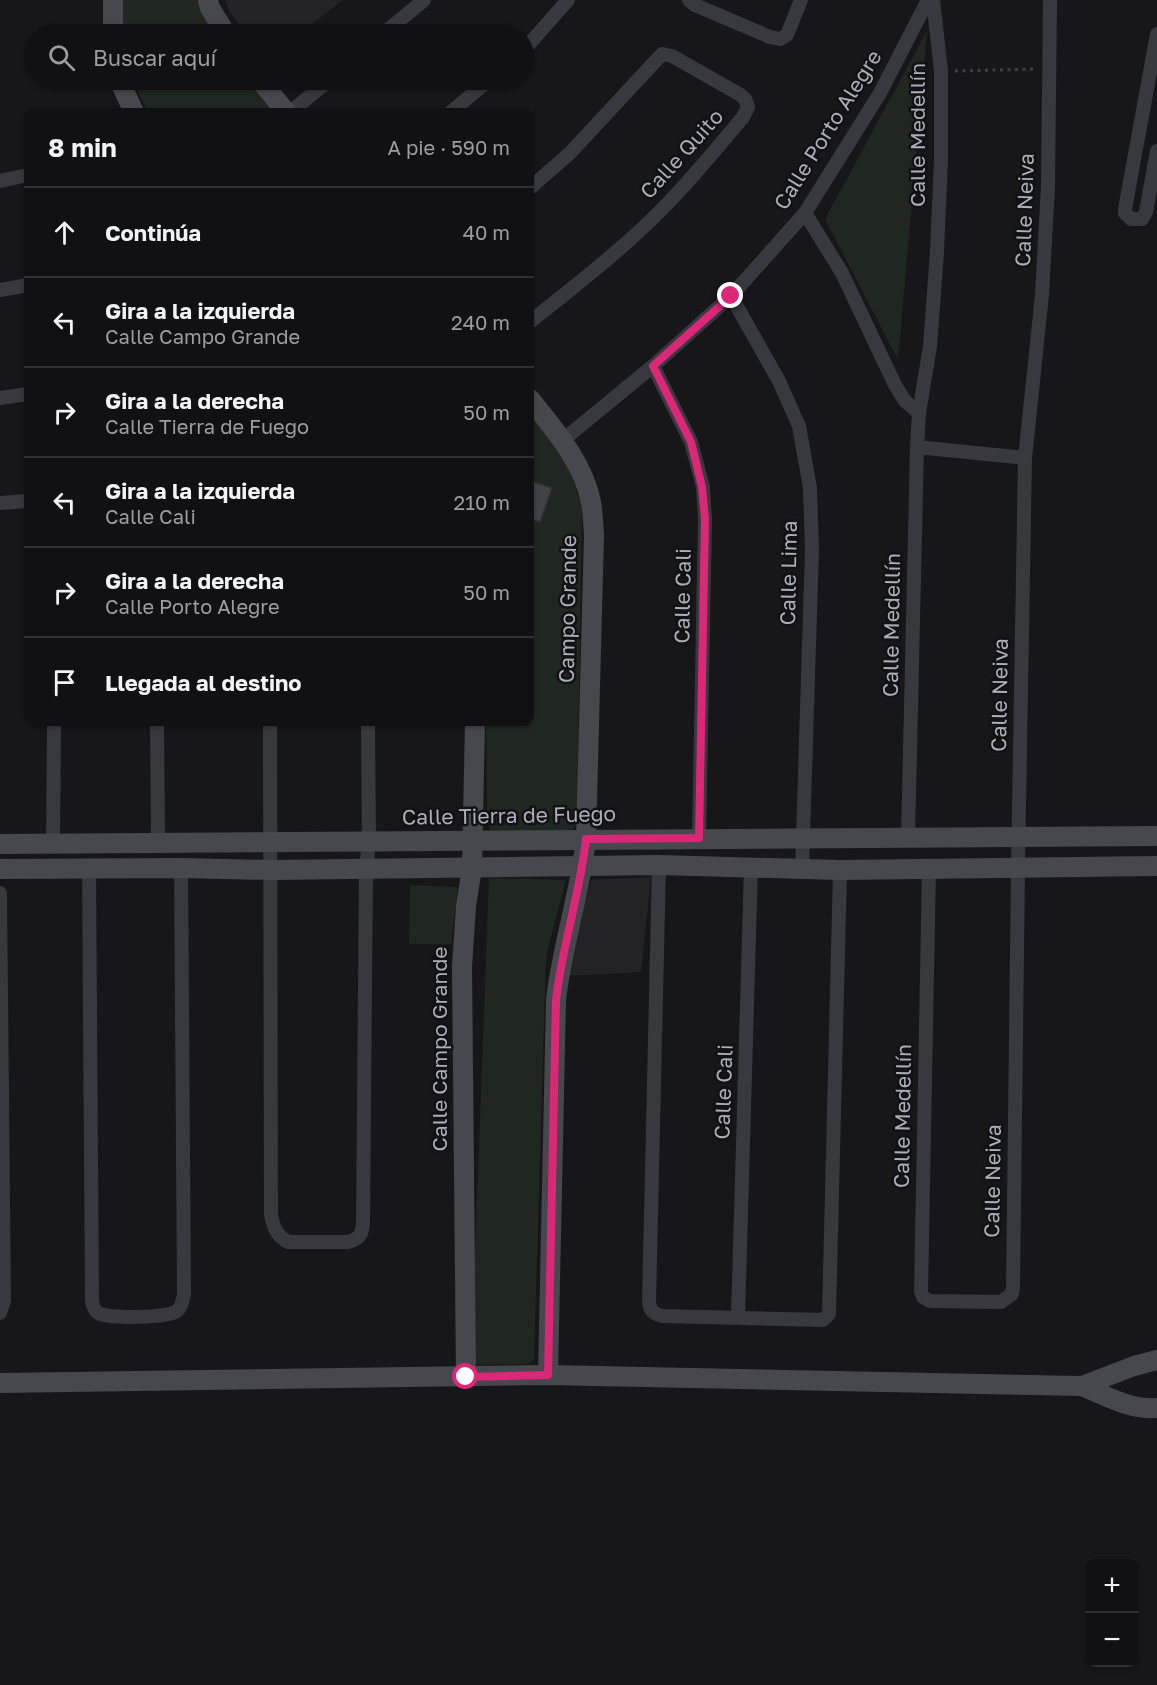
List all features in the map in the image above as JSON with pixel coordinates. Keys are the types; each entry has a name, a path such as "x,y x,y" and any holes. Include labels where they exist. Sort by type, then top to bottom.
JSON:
{"street":[{"path":"113,0 113,24"},
{"path":"208,0 220,24"},
{"path":"395,24 424,0"},
{"path":"534,39 568,0"},
{"path":"689,0 695,6 780,39 787,34 801,0"},
{"name":"Calle Porto Alegre","path":"563,440 653,366 731,296 805,213 880,93 928,0"},
{"name":"Calle Medellín","path":"908,838 916,447 930,346 941,159 942,71 933,0"},
{"name":"Calle Neiva","path":"921,1292 923,1298 930,1301 1001,1302 1012,1294 1025,459 1042,295 1048,186 1050,0"},
{"path":"1157,34 1125,209 1125,213 1131,219 1142,219 1146,212 1154,179 1157,151"},
{"name":"Calle Quito","path":"534,184 570,153 662,54 672,56 745,99 748,107 743,117 703,166 667,204 629,240 534,319"},
{"path":"122,90 127,108"},
{"path":"269,90 284,108"},
{"path":"293,108 317,90"},
{"path":"456,108 477,90"},
{"path":"0,182 24,176"},
{"path":"805,213 842,273 895,385 905,401 919,413"},
{"path":"0,290 24,286"},
{"name":"Calle Lima","path":"731,296 779,381 799,426 810,488 812,550 802,868"},
{"name":"Calle Cali","path":"653,366 691,442 702,487 705,519 699,838"},
{"path":"0,398 24,395"},
{"name":"Campo Grande","path":"534,404 563,440 578,468 591,501 594,535 586,839"},
{"path":"916,447 1025,459"},
{"path":"0,503 24,501"},
{"path":"53,843 54,726"},
{"path":"158,726 158,842"},
{"path":"270,726 272,1215 274,1229 288,1242 348,1242 356,1240 362,1234 366,869 369,841 368,726"},
{"name":"Calle Campo Grande","path":"466,1377 462,967 466,906 474,841 476,726"},
{"path":"1019,837 1157,836"},
{"name":"Calle Tierra de Fuego","path":"0,844 1019,837"},
{"path":"548,1375 556,1000 561,966 583,866 586,839"},
{"path":"0,870 181,868 271,870 659,865 840,870 1157,866"},
{"path":"659,865 650,1308 654,1314 662,1316 823,1320 829,1314 840,870"},
{"name":"Calle Cali","path":"738,1317 751,867"},
{"path":"89,869 92,1301 94,1310 100,1315 109,1316 175,1313 181,1306 184,1294 181,868"},
{"name":"Calle Medellín","path":"921,1292 929,869"},
{"path":"0,893 4,1302 0,1313"},
{"path":"1082,1386 1134,1366 1157,1360"},
{"path":"0,1383 548,1375 1082,1386 1125,1404 1157,1408"}],"path":[{"path":"942,71 1048,69"}],"shaded area":[{"path":"122,0 201,0 213,24 122,24"},
{"path":"225,0 343,0 312,24 239,24 229,11"},
{"path":"927,31 898,360 825,219"},
{"path":"137,90 258,90 272,108 146,108"},
{"path":"534,417 554,442 568,466 582,506 577,823 567,833 491,832 487,814 486,726 534,726"},
{"path":"651,877 641,972 565,976 591,880"},
{"path":"489,878 566,880 546,957 534,1359 528,1364 477,1365 471,1358"},
{"path":"410,885 458,887 451,944 409,944"}],"building":[{"path":"534,482 552,488 540,522 534,520"}],"route":[{"path":"466,1377 548,1375 556,1000 561,966 583,866 586,839 699,838 705,519 702,487 691,442 653,366 731,296"}]}
